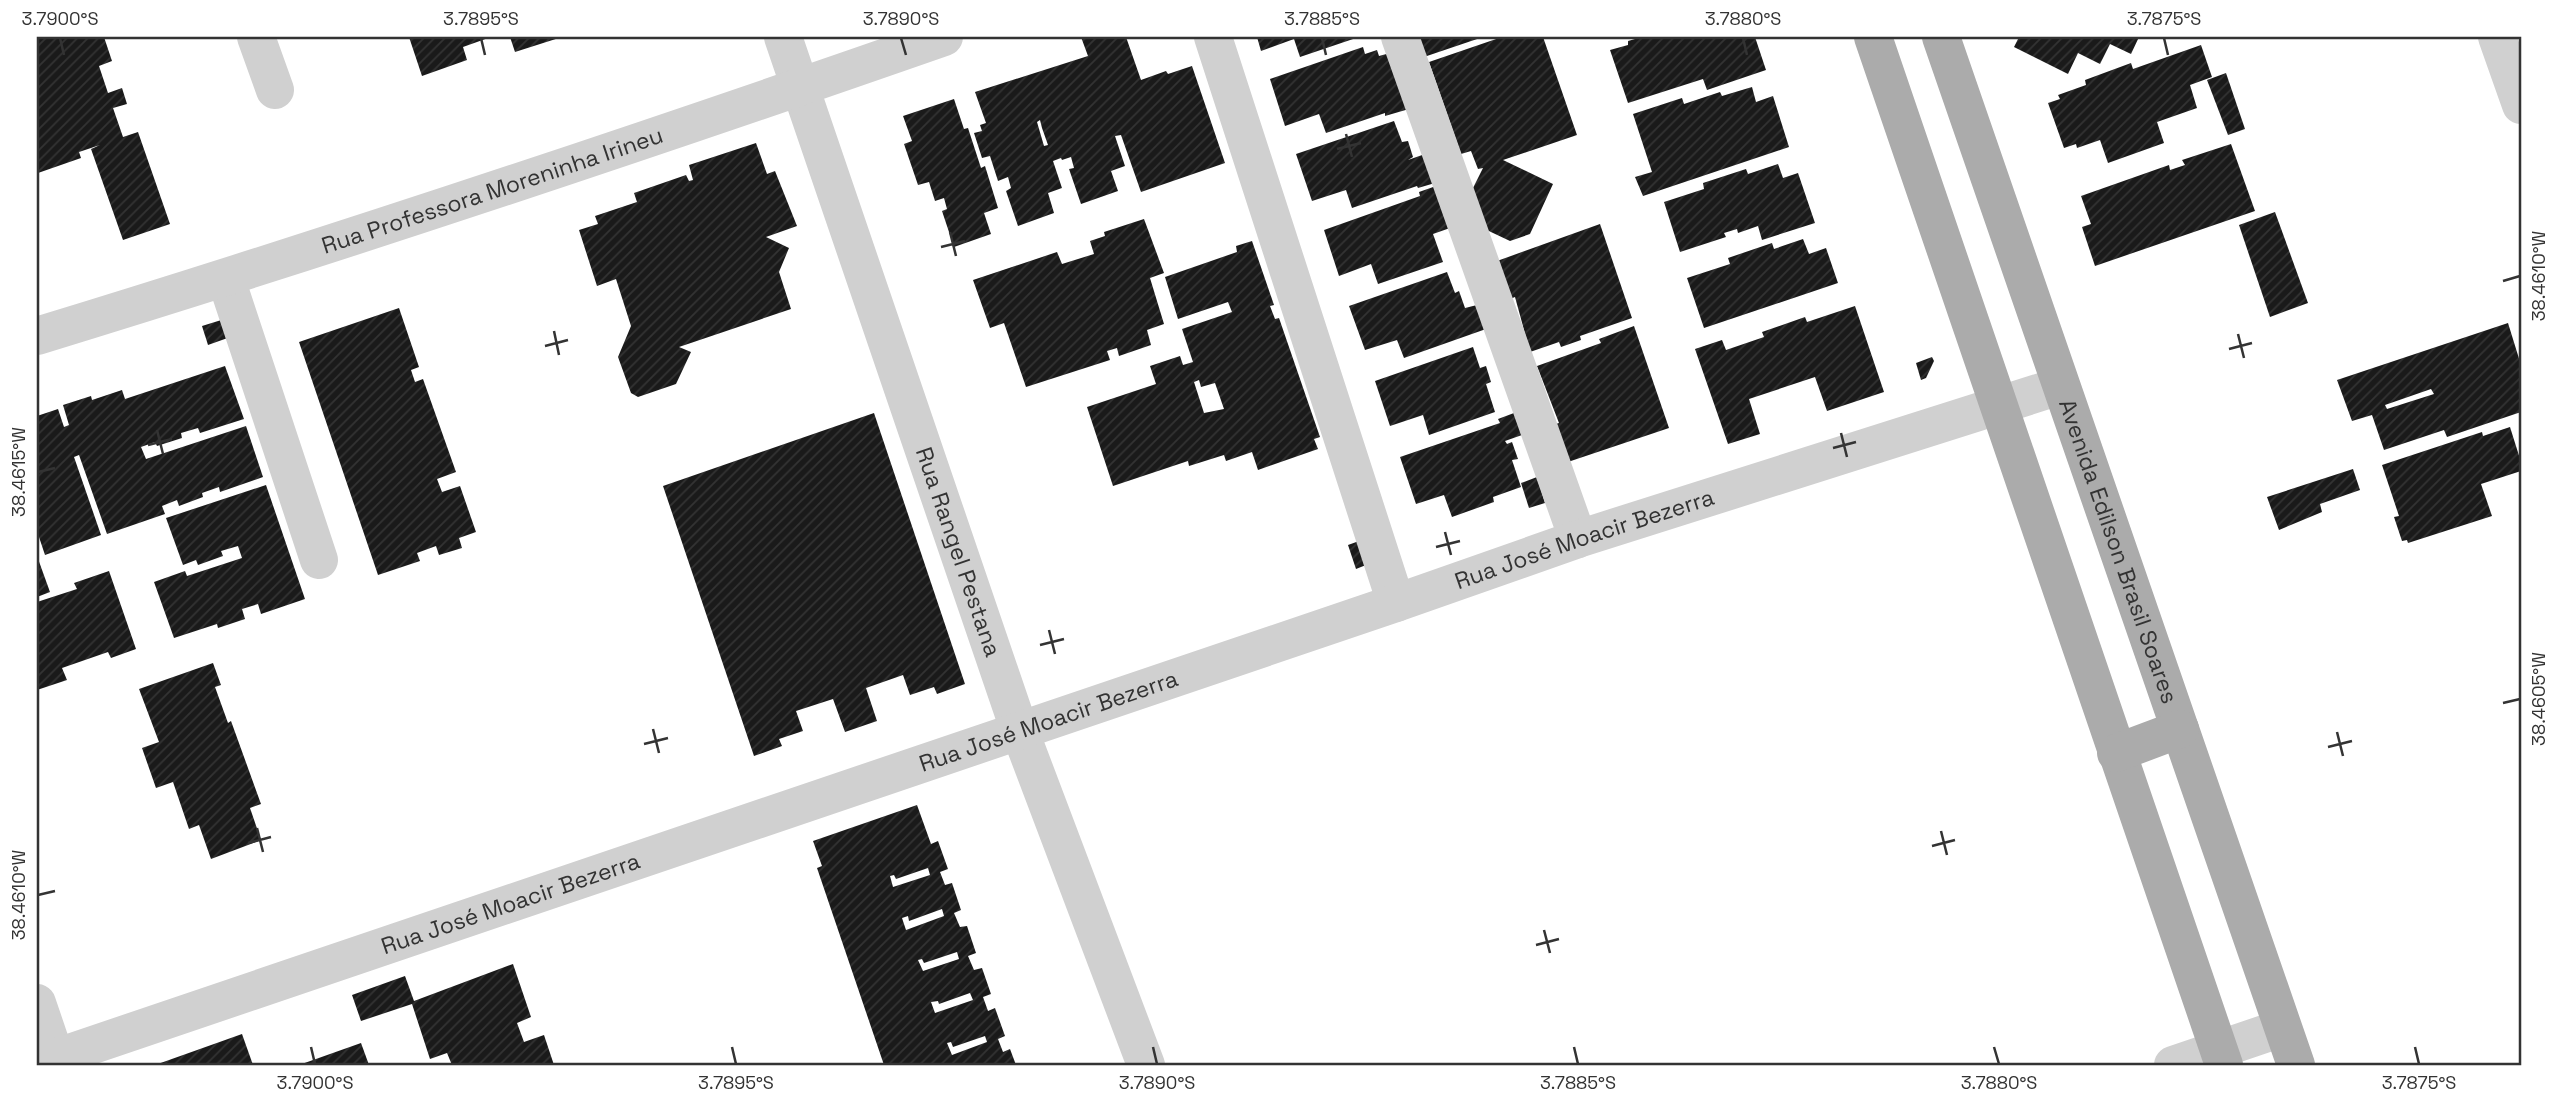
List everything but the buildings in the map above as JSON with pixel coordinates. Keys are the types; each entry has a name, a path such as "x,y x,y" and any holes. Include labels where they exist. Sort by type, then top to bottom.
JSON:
{"main road":[{"path":"1873,37 2221,1058"},
{"name":"Avenida Edilson Brasil Soares","path":"1941,37 2296,1065"},
{"path":"2116,752 2179,729"}],"street":[{"path":"256,37 275,90"},
{"name":"Rua Rangel Pestana","path":"783,37 1019,729 1146,1065"},
{"name":"Rua Professora Moreninha Irineu","path":"37,336 226,279 944,37"},
{"path":"1213,37 1396,603"},
{"path":"1400,37 1578,539"},
{"path":"2497,37 2521,106"},
{"path":"226,279 319,560"},
{"name":"Rua José Moacir Bezerra","path":"50,1062 1578,539 2060,386"},
{"path":"37,1003 50,1062"},
{"path":"2173,1065 2221,1058 2282,1028"}]}
